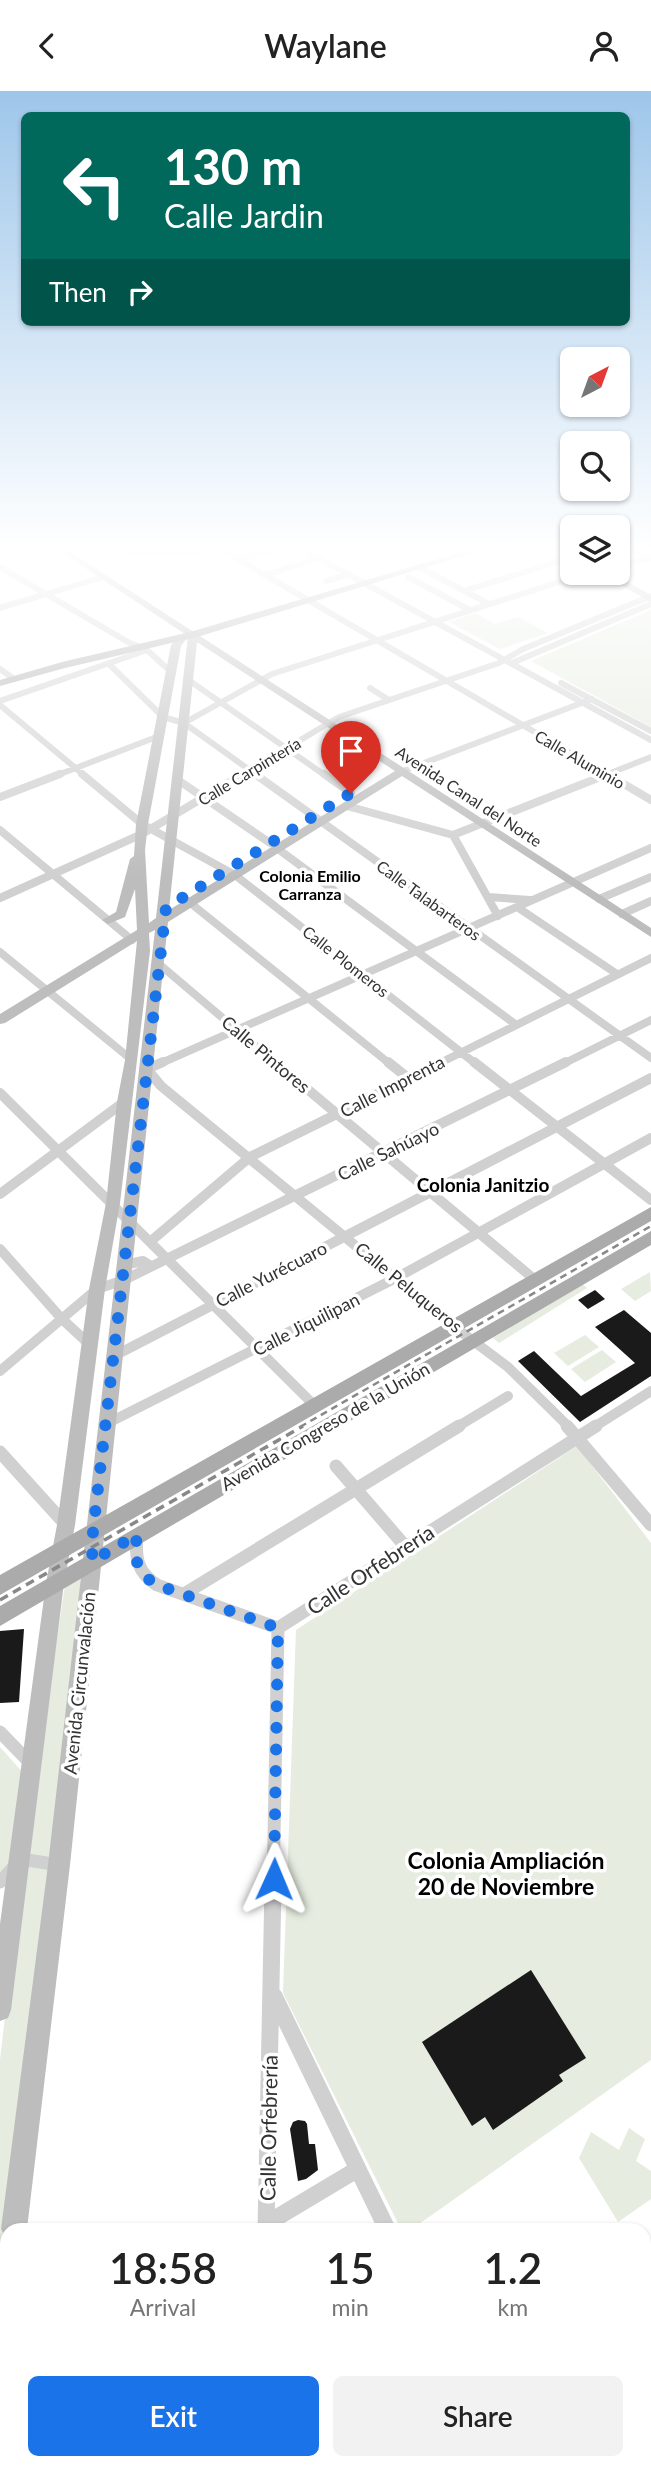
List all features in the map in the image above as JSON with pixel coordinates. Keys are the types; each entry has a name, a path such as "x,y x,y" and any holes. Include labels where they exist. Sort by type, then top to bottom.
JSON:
{"main road":[{"path":"0,683 87,659"},
{"path":"112,664 118,659"},
{"name":"Avenida Circunvalación","path":"15,2223 59,1865 93,1531 130,1221 139,1064 136,931 142,892 139,850 145,829 173,659"},
{"name":"Avenida Circunvalación","path":"0,2010 55,1583 66,1525 97,1289 113,1203 124,1101 139,1064 159,964 190,681 189,659"},
{"name":"Avenida Canal del Norte","path":"226,659 650,931"},
{"path":"1,1014 136,931 165,908 187,900 316,820 351,793 399,769"},
{"path":"316,820 347,806 399,769"},
{"path":"108,920 117,918 123,912 130,873 139,850"},
{"path":"142,892 165,908"},
{"name":"Avenida Congreso de la Unión","path":"0,1586 313,1404 651,1213"},
{"name":"Avenida Congreso de la Unión","path":"0,1617 651,1237"}],"street":[{"path":"0,705 122,659"},
{"path":"156,659 171,672"},
{"path":"184,723 272,674 318,659"},
{"name":"Calle Aluminio","path":"408,659 651,800"},
{"path":"512,659 651,731"},
{"path":"512,659 583,703 651,740"},
{"name":"Calle Carpintería","path":"0,898 175,814 328,723 512,659"},
{"name":"Calle Talabarteros","path":"112,664 163,717 184,723 651,1058"},
{"path":"0,669 14,679"},
{"path":"190,681 351,793"},
{"path":"370,688 388,700"},
{"path":"399,769 592,699"},
{"name":"Calle Plomeros","path":"0,705 145,829 231,872 651,1200"},
{"path":"0,797 159,736"},
{"path":"347,806 453,835 651,757"},
{"path":"178,780 274,846 515,1024"},
{"path":"0,830 108,920 136,931"},
{"path":"453,835 498,916"},
{"path":"139,1064 237,1030 649,850"},
{"path":"599,899 651,877"},
{"path":"488,897 533,900"},
{"path":"187,900 408,1078"},
{"path":"622,914 651,901"},
{"path":"517,907 617,974"},
{"name":"Calle Peluqueros","path":"0,952 452,1325 474,1339 579,1436 651,1525"},
{"name":"Calle Imprenta","path":"151,1241 250,1157 651,958"},
{"name":"Calle Pintores","path":"159,964 534,1279"},
{"name":"Calle Sahúayo","path":"124,1272 143,1261 151,1266 298,1196 651,1020"},
{"name":"Calle Yurécuaro","path":"116,1355 651,1078"},
{"path":"0,1093 313,1404"},
{"path":"0,1194 124,1101"},
{"name":"Calle Jiquilipan","path":"106,1424 396,1278 651,1138"},
{"path":"0,1249 61,1318 90,1345"},
{"path":"0,1371 97,1289 124,1272"},
{"name":"Calle Orfebrería","path":"266,2223 278,1628 651,1391"},
{"path":"184,1594 357,1491 508,1396"},
{"path":"0,1452 66,1525"},
{"path":"336,1466 405,1546"},
{"path":"137,1535 134,1555 137,1568 145,1578 157,1585 278,1628"},
{"path":"0,1732 32,1765"},
{"path":"0,1882 21,1859 59,1865"},
{"path":"271,1991 384,2223"},
{"path":"272,2223 358,2169"}],"shaded area":[{"path":"651,659 651,727 531,661"},
{"path":"650,1272 651,1291 635,1301 621,1289"},
{"path":"581,1283 587,1288 499,1343 493,1338"},
{"path":"585,1335 599,1347 568,1366 554,1353"},
{"path":"602,1350 616,1362 585,1382 571,1369"},
{"path":"577,1446 651,1543 651,2060 420,2223 398,2223 283,1993 296,1630"},
{"path":"81,1576 68,1726 8,2223 0,2223 0,2060 24,1852 0,1872 0,1747 35,1786 65,1585"},
{"path":"629,2128 645,2139 636,2161 651,2171 651,2199 618,2222 579,2158 591,2132 619,2150"}],"building":[{"path":"595,1290 605,1299 588,1309 578,1300"},
{"path":"624,1310 651,1333 651,1376 580,1422 518,1361 534,1351 581,1396 635,1363 595,1327"},
{"path":"24,1629 19,1702 0,1703 0,1631"},
{"path":"531,1970 586,2058 559,2075 563,2081 493,2130 485,2117 472,2126 422,2042"},
{"path":"305,2121 309,2144 315,2144 318,2170 306,2179 298,2181 290,2129 293,2122"}],"railway":[{"path":"300,1427 651,1226"},
{"path":"0,1600 303,1426"}],"district":[{"name":"Colonia Emilio Carranza","path":"310,884"},
{"name":"Colonia Janitzio","path":"483,1184"},
{"name":"Colonia Ampliación 20 de Noviembre","path":"506,1873"}],"route":[{"path":"274,1879 278,1628 157,1585 145,1578 137,1568 134,1555 137,1535 92,1561 93,1531 114,1374 124,1265 166,908 351,793"}]}
